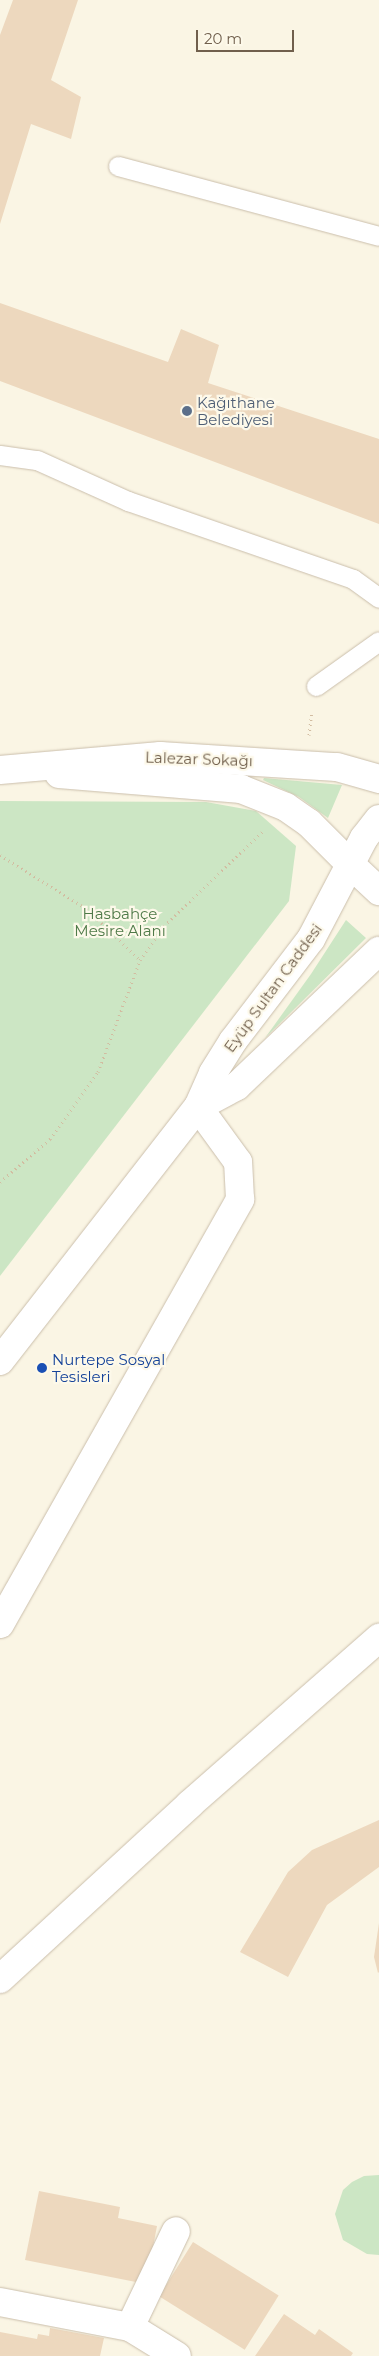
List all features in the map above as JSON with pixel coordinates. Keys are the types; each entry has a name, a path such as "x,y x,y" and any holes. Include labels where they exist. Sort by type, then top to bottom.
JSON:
{"street":[{"name":"Lalezar Sokağı","path":"9,769 90,760 160,756 337,767 379,779"},
{"name":"Lalezar Sokağı","path":"9,769 106,780 182,782 241,789 286,806 309,823 379,891"},
{"name":"Eyüp Sultan Caddesi","path":"0,1361 198,1107 213,1073 233,1041 311,939 350,864 379,819"},
{"name":"Eyüp Sultan Caddesi","path":"198,1107 237,1086 379,951"},
{"path":"0,1624 240,1199 238,1162 198,1107"},
{"path":"0,1979 190,1804 379,1638"},
{"path":"130,2327 176,2231"},
{"path":"0,2302 130,2327 177,2356"}],"lane":[{"path":"118,166 379,236"},
{"path":"0,455 37,460 128,501 353,579 379,598"},
{"path":"316,686 379,641"}],"path":[{"path":"305,765 316,686"},
{"path":"0,1182 50,1139 98,1072 140,960 164,926 286,806"},
{"path":"0,855 87,909 140,960"}],"green space":[{"path":"264,778 342,785 328,818 299,797 263,780"},
{"name":"Hasbahçe Mesire Alanı","path":"0,801 206,802 256,811 296,846 289,901 0,1276"},
{"path":"346,920 366,938 265,1038 311,974"},
{"path":"379,2175 379,2255 367,2254 343,2240 335,2214 343,2190 352,2182 364,2176"}],"building":[{"path":"13,0 78,0 51,80 81,97 71,139 31,124 0,224 0,35"},
{"name":"Kağıthane Belediyesi","path":"0,303 168,362 181,329 219,345 208,383 379,439 379,524 0,381"},
{"path":"379,1820 379,1867 327,1905 288,1977 240,1952 288,1872 312,1850"},
{"path":"379,1923 379,1972 378,1973 374,1957"},
{"path":"39,2191 120,2207 118,2218 157,2226 146,2284 25,2260"},
{"path":"193,2242 279,2296 245,2350 159,2296"},
{"path":"284,2314 315,2335 319,2329 353,2353 351,2356 255,2356"},
{"path":"50,2328 104,2338 100,2356 0,2356 0,2332 37,2339 38,2334 49,2336"}],"place":[{"name":"Kağıthane Belediyesi","path":"187,411"},
{"name":"Nurtepe Sosyal Tesisleri","path":"42,1368"}]}
